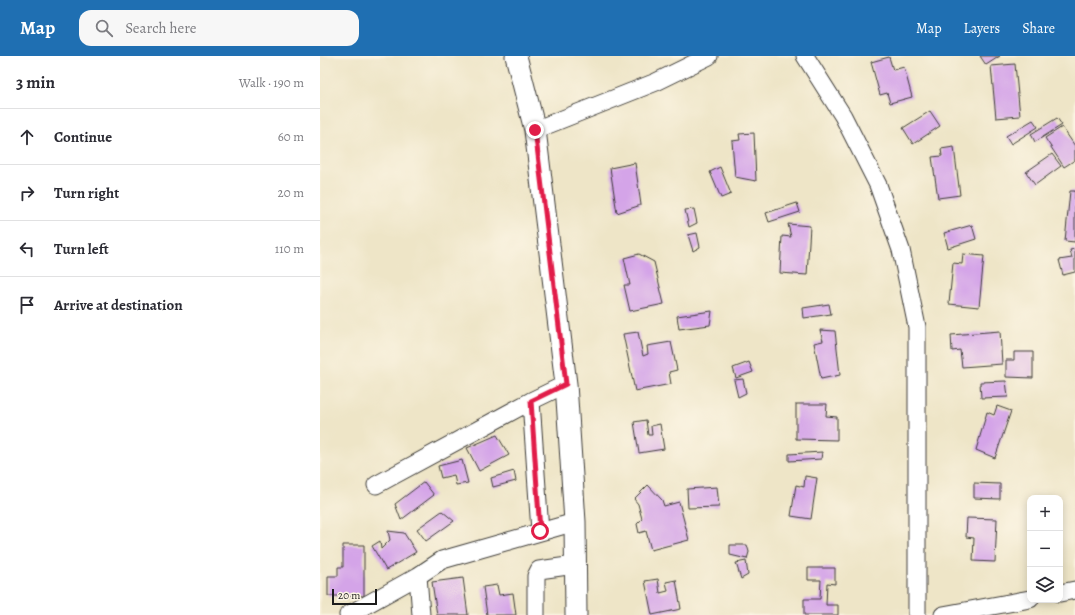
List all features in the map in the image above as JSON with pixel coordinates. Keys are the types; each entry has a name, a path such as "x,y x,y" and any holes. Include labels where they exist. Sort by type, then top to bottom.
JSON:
{"street":[{"path":"516,56 535,130 566,384 575,522 576,615"},
{"path":"535,130 656,82 709,56"},
{"path":"805,56 843,116 878,184 901,250 917,327 917,615"},
{"path":"376,485 531,401 566,384"},
{"path":"531,401 540,531"},
{"path":"348,615 418,576 442,560 575,522"},
{"path":"536,615 536,576 539,570 575,565"},
{"path":"418,576 421,615"},
{"path":"1063,592 1075,590"},
{"path":"943,615 1027,600"}],"building":[{"path":"980,56 1000,56 986,65"},
{"path":"889,57 893,70 904,67 912,97 890,103 887,93 880,95 871,62"},
{"path":"1015,64 1020,116 996,118 991,66"},
{"path":"930,111 940,126 913,144 903,128"},
{"path":"1057,118 1062,125 1035,142 1031,134"},
{"path":"1033,120 1038,127 1011,144 1006,136"},
{"path":"1062,127 1075,146 1075,160 1064,167 1045,138"},
{"path":"754,133 756,181 735,177 732,141 740,140 739,134"},
{"path":"954,147 960,195 938,198 932,157 942,156 941,149"},
{"path":"1052,154 1061,166 1035,185 1026,172"},
{"path":"635,163 641,205 617,213 610,168"},
{"path":"720,167 731,194 721,198 710,172"},
{"path":"1070,191 1075,191 1075,242 1065,241"},
{"path":"797,203 800,212 769,222 766,213"},
{"path":"694,209 697,223 689,227 685,210"},
{"path":"788,224 810,226 807,275 780,273 782,236 791,237"},
{"path":"972,225 976,239 948,248 944,233"},
{"path":"697,233 700,247 693,251 688,235"},
{"path":"1075,249 1075,272 1063,275 1059,260 1072,258 1070,250"},
{"path":"639,254 654,262 664,304 630,311 624,285 630,285 624,258"},
{"path":"963,254 984,256 979,307 949,304 953,263 962,264"},
{"path":"829,304 831,314 804,318 803,308"},
{"path":"712,311 710,325 679,329 677,316"},
{"path":"820,330 835,331 840,375 821,379 814,343 823,341"},
{"path":"1000,331 1002,364 962,367 960,350 952,351 951,335"},
{"path":"638,332 643,356 648,354 647,346 671,342 677,370 669,372 671,384 635,391 623,334"},
{"path":"1014,352 1033,352 1033,378 1006,377 1006,360 1014,360"},
{"path":"749,362 753,372 736,378 733,368"},
{"path":"743,379 746,393 738,397 734,380"},
{"path":"1006,381 1008,397 981,398 980,382"},
{"path":"796,404 827,404 826,416 837,417 837,440 796,439"},
{"path":"997,406 1011,411 995,458 976,450 987,412 994,415"},
{"path":"646,420 648,435 652,435 651,426 660,424 664,449 639,453 634,422"},
{"path":"497,435 509,455 479,471 467,448"},
{"path":"822,452 821,459 789,461 789,454"},
{"path":"462,460 468,483 456,485 454,475 441,478 438,466"},
{"path":"514,471 516,481 493,487 491,478"},
{"path":"805,476 817,478 811,519 791,516 796,485 804,487"},
{"path":"424,482 434,495 401,520 395,504"},
{"path":"974,483 1000,484 1000,499 974,498"},
{"path":"648,485 662,500 664,506 679,502 689,540 651,550 646,531 639,533 637,524 642,519 638,504 634,499"},
{"path":"717,487 719,507 688,508 687,489"},
{"path":"442,511 454,521 426,541 417,529"},
{"path":"967,518 997,519 995,562 973,561 974,538 966,537"},
{"path":"388,531 404,533 416,552 386,570 372,546 380,541 381,549 390,540"},
{"path":"343,545 364,545 364,596 328,596 328,576 338,576 338,567 343,567"},
{"path":"730,545 747,545 749,552 747,559 730,555"},
{"path":"746,561 748,575 741,579 736,563"},
{"path":"808,568 835,568 835,584 827,583 826,605 838,605 838,615 804,615 804,599 820,599 821,580 808,580"},
{"path":"463,578 468,615 437,615 432,582"},
{"path":"658,579 660,593 668,591 666,582 676,580 681,609 652,615 645,581"},
{"path":"497,585 499,595 513,593 516,615 487,615 483,587"}],"route":[{"path":"535,130 566,384 531,401 540,531"}]}
